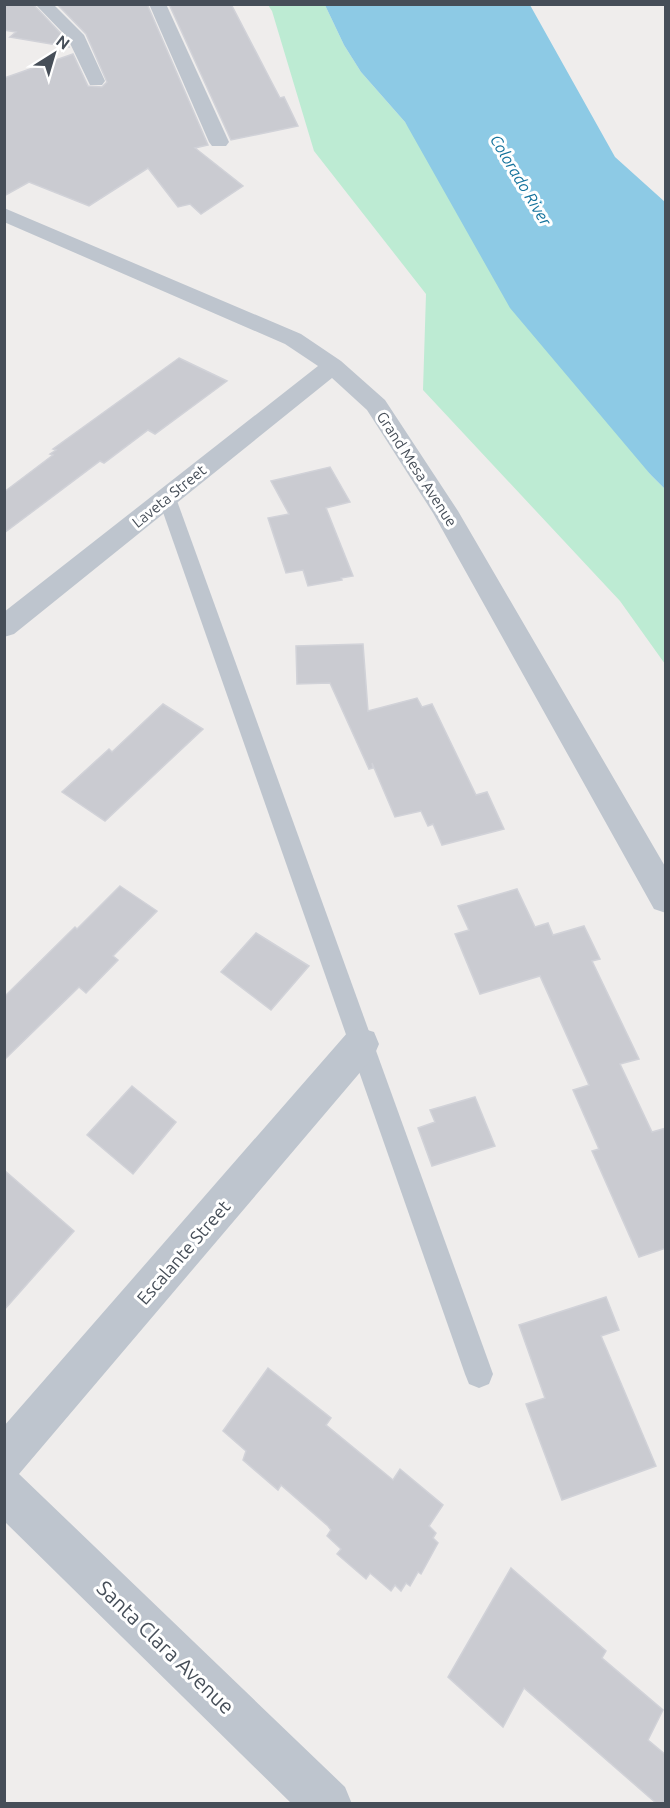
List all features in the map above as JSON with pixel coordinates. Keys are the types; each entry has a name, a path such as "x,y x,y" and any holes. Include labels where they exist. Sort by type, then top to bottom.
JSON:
{"street":[{"path":"43,4 75,35 96,81"},
{"path":"157,4 219,142"},
{"name":"Grand Mesa Avenue","path":"8,219 293,339 333,366 376,405 445,511 666,899"},
{"name":"Laveta Street","path":"4,627 333,366"},
{"name":"Escalante Street","path":"4,1459 361,1044"},
{"name":"Santa Clara Avenue","path":"4,1490 328,1803"}],"lane":[{"path":"167,498 479,1374"}],"green space":[{"path":"268,5 325,5 344,45 361,72 405,122 650,474 665,489 665,664 620,601 423,390 426,294 314,151 272,11"}],"water":[{"name":"Colorado River","path":"325,5 530,5 615,157 665,202 665,489 510,308 405,122 361,72 344,45"}],"building":[{"path":"4,4 33,4 65,38 69,47 10,37 16,32 4,30"},
{"path":"57,4 147,4 208,145 195,148 243,186 201,214 190,204 178,207 148,168 89,206 29,182 4,196 4,78 73,54 88,86 102,87 107,82 86,34"},
{"path":"169,4 231,4 280,98 284,97 298,126 231,140"},
{"path":"179,358 227,381 155,434 148,430 104,463 100,461 4,533 4,492 53,455 50,454 56,450 53,449"},
{"path":"330,467 350,502 326,508 353,576 308,586 303,570 286,573 268,518 289,514 271,481"},
{"path":"363,644 368,711 417,698 422,707 432,704 476,795 487,792 504,829 442,845 433,824 428,826 421,811 395,817 372,763 373,768 369,769 330,683 297,684 296,646"},
{"path":"163,704 203,729 105,821 62,792 109,749 112,752"},
{"path":"120,886 157,911 113,956 118,960 86,993 79,987 4,1060 4,997"},
{"path":"517,889 535,927 548,923 553,935 584,926 600,959 592,961 639,1059 620,1064 652,1132 666,1128 666,1248 639,1257 592,1151 599,1149 573,1090 589,1085 540,976 480,994 455,934 469,930 458,906"},
{"path":"256,933 309,966 271,1010 221,972"},
{"path":"132,1086 176,1122 133,1174 87,1135"},
{"path":"475,1097 495,1146 432,1166 418,1128 435,1122 430,1110"},
{"path":"4,1170 74,1231 4,1310"},
{"path":"606,1297 619,1330 601,1336 656,1466 562,1500 526,1404 545,1398 519,1325"},
{"path":"268,1368 331,1418 326,1425 393,1480 400,1469 443,1505 429,1526 436,1533 433,1538 438,1543 421,1574 418,1572 410,1586 406,1583 401,1591 395,1585 391,1591 370,1573 366,1579 337,1554 341,1549 327,1536 331,1530 328,1526 281,1485 278,1490 243,1460 246,1451 223,1431"},
{"path":"511,1568 606,1651 602,1658 663,1710 648,1740 666,1755 666,1803 656,1803 524,1688 503,1727 448,1677"}]}
